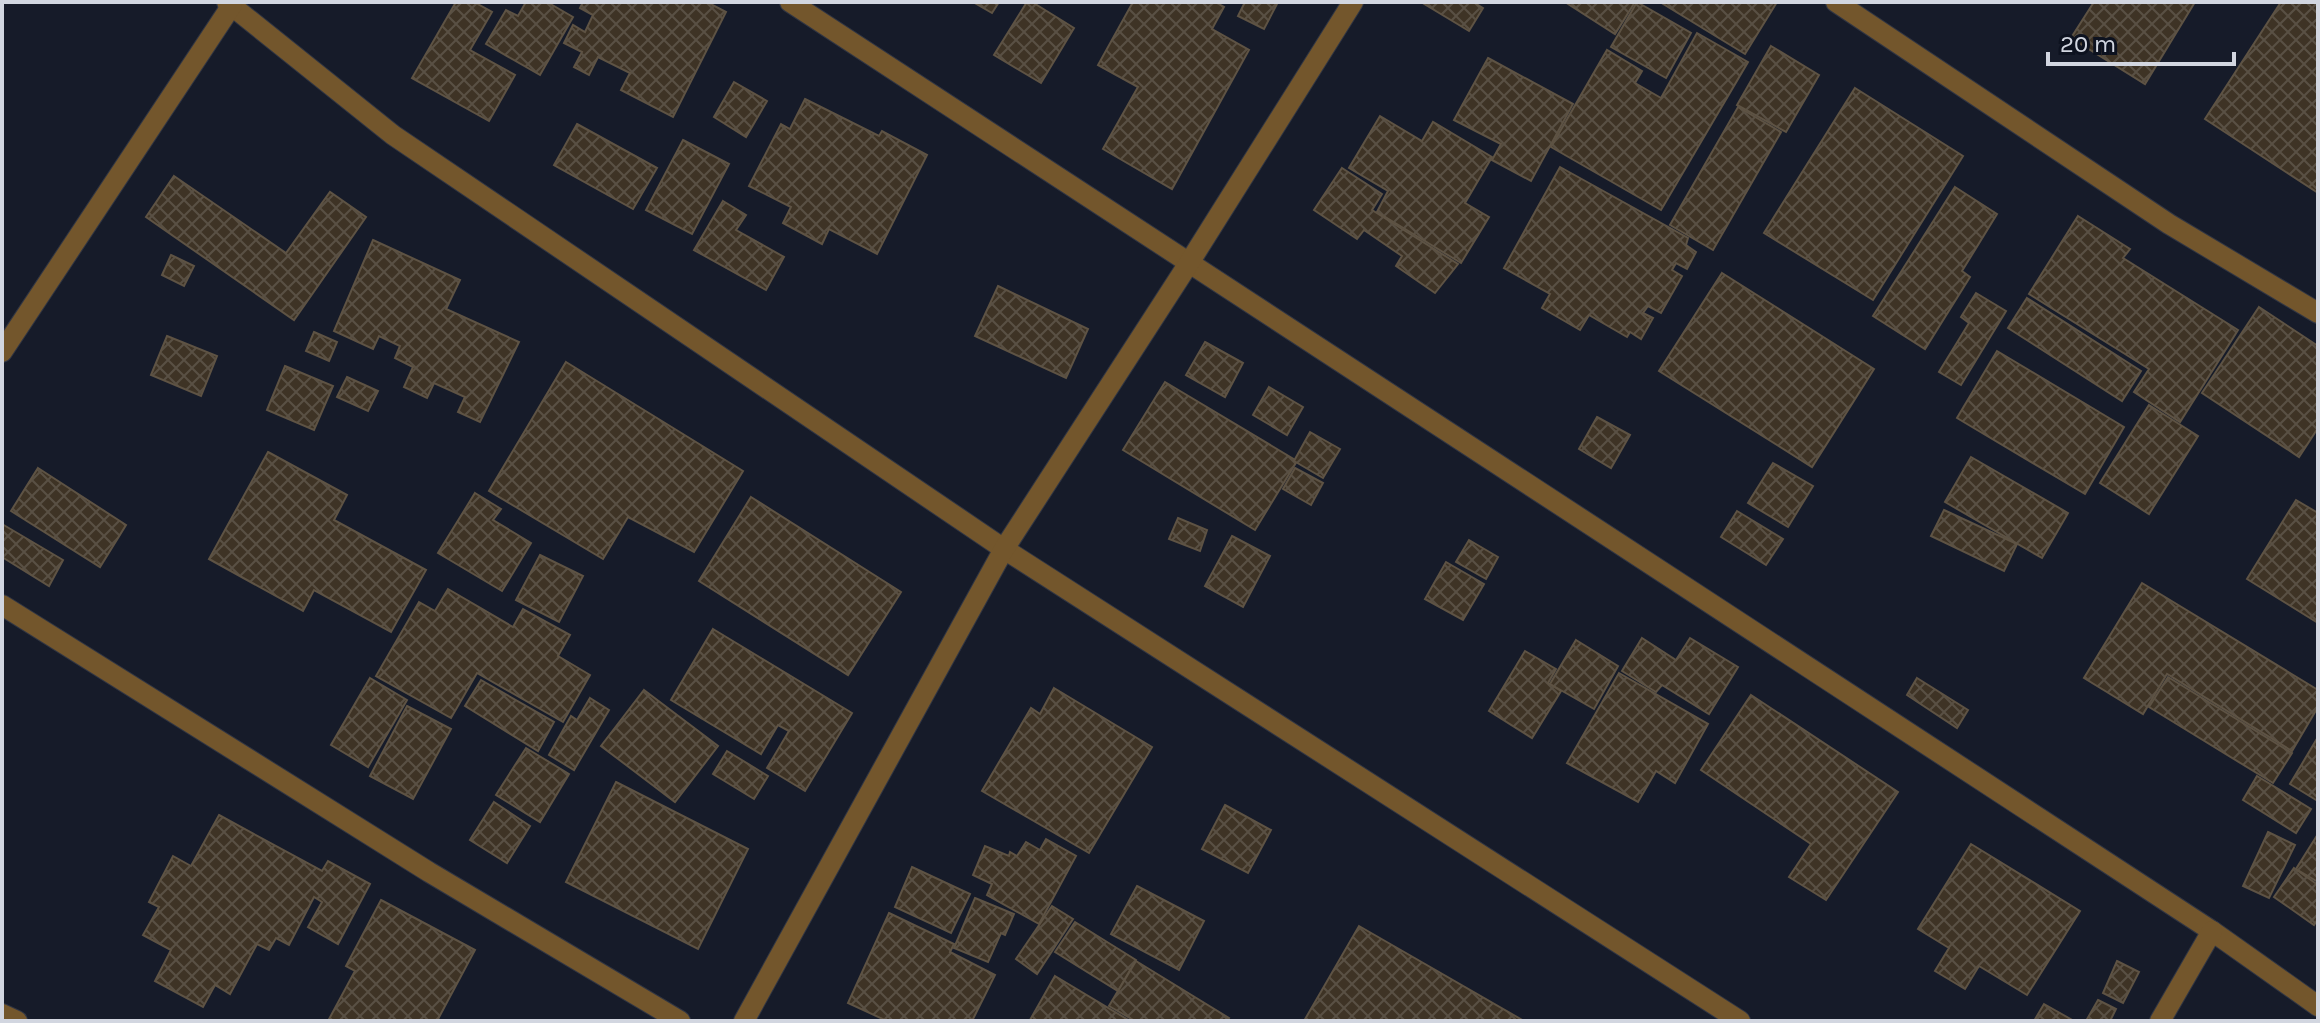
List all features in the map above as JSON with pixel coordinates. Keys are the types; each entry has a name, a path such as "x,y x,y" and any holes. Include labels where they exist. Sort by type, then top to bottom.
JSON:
{"street":[{"path":"790,2 2212,931 2318,1006"},
{"path":"744,1021 1004,549 1353,2"},
{"path":"1836,2 2169,224 2318,313"},
{"path":"2,352 230,4 393,135 1004,549 1740,1021"},
{"path":"2,605 429,872 680,1021"},
{"path":"2160,1021 2212,931"},
{"path":"2,1014 17,1021"}],"building":[{"path":"456,2 474,2 492,12 470,50 515,75 489,121 412,78"},
{"path":"526,2 547,2 573,17 540,75 486,44 506,10 518,16"},
{"path":"583,2 707,2 726,12 673,117 621,90 630,73 598,57 589,75 574,67 582,52 564,43 573,25 585,32 593,15 580,8"},
{"path":"973,2 999,2 992,13"},
{"path":"1027,2 1032,2 1074,28 1041,83 994,55"},
{"path":"1133,2 1215,2 1224,7 1212,29 1249,50 1172,189 1103,149 1138,87 1098,65"},
{"path":"1245,2 1278,2 1264,29 1238,16"},
{"path":"1421,2 1473,2 1483,8 1469,31"},
{"path":"1565,2 1635,2 1615,34"},
{"path":"1637,2 1691,33 1666,78 1611,47"},
{"path":"1660,2 1777,2 1745,54"},
{"path":"2094,2 2195,2 2145,84 2071,38"},
{"path":"2281,2 2318,2 2318,193 2205,119"},
{"path":"1697,33 1748,62 1661,210 1551,147 1607,50 1642,71 1635,83 1661,98"},
{"path":"1771,46 1819,75 1786,132 1737,105"},
{"path":"1488,58 1573,104 1531,181 1492,160 1501,144 1454,120"},
{"path":"734,82 767,101 746,137 714,117"},
{"path":"1855,88 1963,156 1873,300 1764,233"},
{"path":"805,99 879,136 882,131 927,155 877,254 829,229 822,244 783,223 791,207 749,186 781,124 790,129"},
{"path":"1738,107 1781,132 1713,250 1670,225"},
{"path":"1380,116 1422,141 1433,122 1492,157 1465,203 1489,217 1461,263 1377,212 1388,191 1349,168"},
{"path":"577,124 657,168 633,209 554,165"},
{"path":"683,140 729,164 692,234 646,210"},
{"path":"1560,167 1688,238 1686,245 1696,252 1687,269 1676,263 1672,270 1682,276 1661,313 1648,306 1643,313 1653,318 1641,339 1630,332 1627,337 1589,315 1580,330 1542,308 1550,294 1504,268"},
{"path":"1342,168 1382,194 1372,210 1458,264 1435,293 1396,266 1402,256 1364,230 1357,239 1314,210"},
{"path":"174,176 286,253 330,192 366,217 294,320 146,217"},
{"path":"1955,187 1997,214 1962,271 1970,277 1925,349 1873,316"},
{"path":"723,201 746,215 736,230 784,257 766,290 694,250"},
{"path":"2078,216 2130,249 2123,258 2238,330 2180,422 2134,392 2149,369 2029,294"},
{"path":"373,240 460,280 446,309 519,342 480,422 458,412 465,397 434,383 427,398 404,387 413,367 395,358 400,346 379,336 373,349 334,331"},
{"path":"171,255 194,266 184,286 162,275"},
{"path":"1722,273 1874,369 1812,467 1659,371"},
{"path":"998,286 1088,329 1066,378 975,336"},
{"path":"1976,293 2006,311 1961,385 1939,372 1969,323 1961,317"},
{"path":"2027,298 2141,371 2122,401 2008,328"},
{"path":"2259,307 2318,346 2318,428 2299,457 2202,393"},
{"path":"314,332 337,342 329,361 306,351"},
{"path":"167,336 217,356 201,396 151,375"},
{"path":"1205,342 1243,363 1225,397 1186,375"},
{"path":"1997,351 2124,427 2085,494 1957,418"},
{"path":"566,362 743,471 694,552 628,517 603,559 489,491"},
{"path":"285,366 333,386 314,430 267,410"},
{"path":"347,377 378,391 368,411 337,397"},
{"path":"1165,382 1297,461 1255,530 1123,450"},
{"path":"1269,387 1303,407 1287,435 1253,415"},
{"path":"2149,405 2198,436 2149,514 2100,483"},
{"path":"1597,417 1630,435 1611,468 1579,449"},
{"path":"1310,432 1340,449 1323,478 1294,461"},
{"path":"268,452 347,495 334,520 426,570 391,632 314,590 303,611 209,559"},
{"path":"1971,457 2068,513 2042,558 1945,502"},
{"path":"1773,463 1813,486 1788,527 1748,503"},
{"path":"38,468 126,525 100,567 11,511"},
{"path":"1295,468 1323,483 1311,505 1283,489"},
{"path":"475,493 501,509 493,520 531,543 502,591 438,553"},
{"path":"751,497 901,592 848,675 699,581"},
{"path":"2296,500 2318,513 2318,623 2247,579"},
{"path":"1944,510 2017,544 2004,571 1931,536"},
{"path":"1737,511 1783,539 1766,565 1721,537"},
{"path":"1178,518 1207,530 1200,551 1169,539"},
{"path":"2,524 63,560 49,586 2,557"},
{"path":"1232,536 1270,556 1243,607 1205,586"},
{"path":"1469,540 1498,557 1486,579 1456,562"},
{"path":"540,555 583,576 559,622 516,600"},
{"path":"1446,562 1484,584 1463,620 1425,599"},
{"path":"2142,583 2318,690 2318,707 2292,751 2167,674 2143,714 2084,678"},
{"path":"448,589 513,627 523,609 570,635 558,656 590,675 563,722 477,673 451,718 376,676 419,602 435,611"},
{"path":"713,629 852,713 805,791 767,768 789,731 778,725 761,754 671,700"},
{"path":"1642,638 1676,660 1690,638 1738,667 1709,714 1662,685 1656,692 1622,671"},
{"path":"1576,640 1618,666 1594,709 1550,684"},
{"path":"1525,651 1556,669 1548,683 1561,691 1532,738 1489,711"},
{"path":"1619,673 1708,724 1675,783 1656,771 1638,802 1567,763"},
{"path":"2168,677 2292,753 2273,783 2149,707"},
{"path":"370,678 407,700 368,767 331,745"},
{"path":"1917,678 1968,710 1957,728 1907,695"},
{"path":"481,680 554,722 538,751 465,706"},
{"path":"1054,688 1152,747 1089,853 982,791 1031,708 1040,714"},
{"path":"644,690 718,746 675,802 601,746"},
{"path":"1751,695 1898,792 1826,900 1789,877 1811,844 1701,770"},
{"path":"590,698 609,710 574,770 549,755 571,716 577,720"},
{"path":"407,706 451,729 413,799 370,776"},
{"path":"2318,737 2318,797 2316,800 2290,784"},
{"path":"526,748 569,774 540,822 496,795"},
{"path":"727,751 768,776 754,799 713,774"},
{"path":"2257,776 2311,809 2296,833 2243,800"},
{"path":"616,782 748,849 698,949 566,882"},
{"path":"494,802 530,826 507,863 470,840"},
{"path":"1225,805 1271,830 1248,873 1202,849"},
{"path":"219,815 322,871 328,861 370,884 338,944 308,927 322,902 314,897 289,945 276,938 269,950 257,944 230,994 215,985 203,1007 155,981 171,950 143,935 159,907 149,902 173,856 191,866"},
{"path":"2268,832 2295,845 2269,898 2243,886"},
{"path":"2318,834 2318,882 2296,869"},
{"path":"1046,839 1076,856 1039,924 987,895 992,884 973,875 985,846 1017,856 1026,842 1040,850"},
{"path":"1971,844 2080,911 2027,995 1979,966 1965,989 1935,971 1949,948 1918,929"},
{"path":"912,867 970,894 951,933 895,907"},
{"path":"2294,868 2318,885 2318,919 2314,925 2274,897"},
{"path":"1137,886 1204,921 1179,970 1111,934"},
{"path":"975,898 1014,914 988,962 954,948"},
{"path":"381,900 475,950 437,1021 328,1021 355,971 346,966"},
{"path":"1052,906 1073,919 1037,974 1016,959"},
{"path":"889,913 954,944 950,952 995,975 972,1021 887,1021 848,1003"},
{"path":"1075,922 1136,960 1118,991 1055,952"},
{"path":"1359,926 1524,1021 1304,1021"},
{"path":"1136,961 1229,1018 1227,1021 1135,1021 1109,1006"},
{"path":"2117,961 2139,972 2123,1003 2103,993"},
{"path":"1055,976 1130,1021 1030,1020"},
{"path":"2098,1000 2116,1009 2110,1021 2086,1021"},
{"path":"2044,1004 2074,1021 2034,1021"}]}
